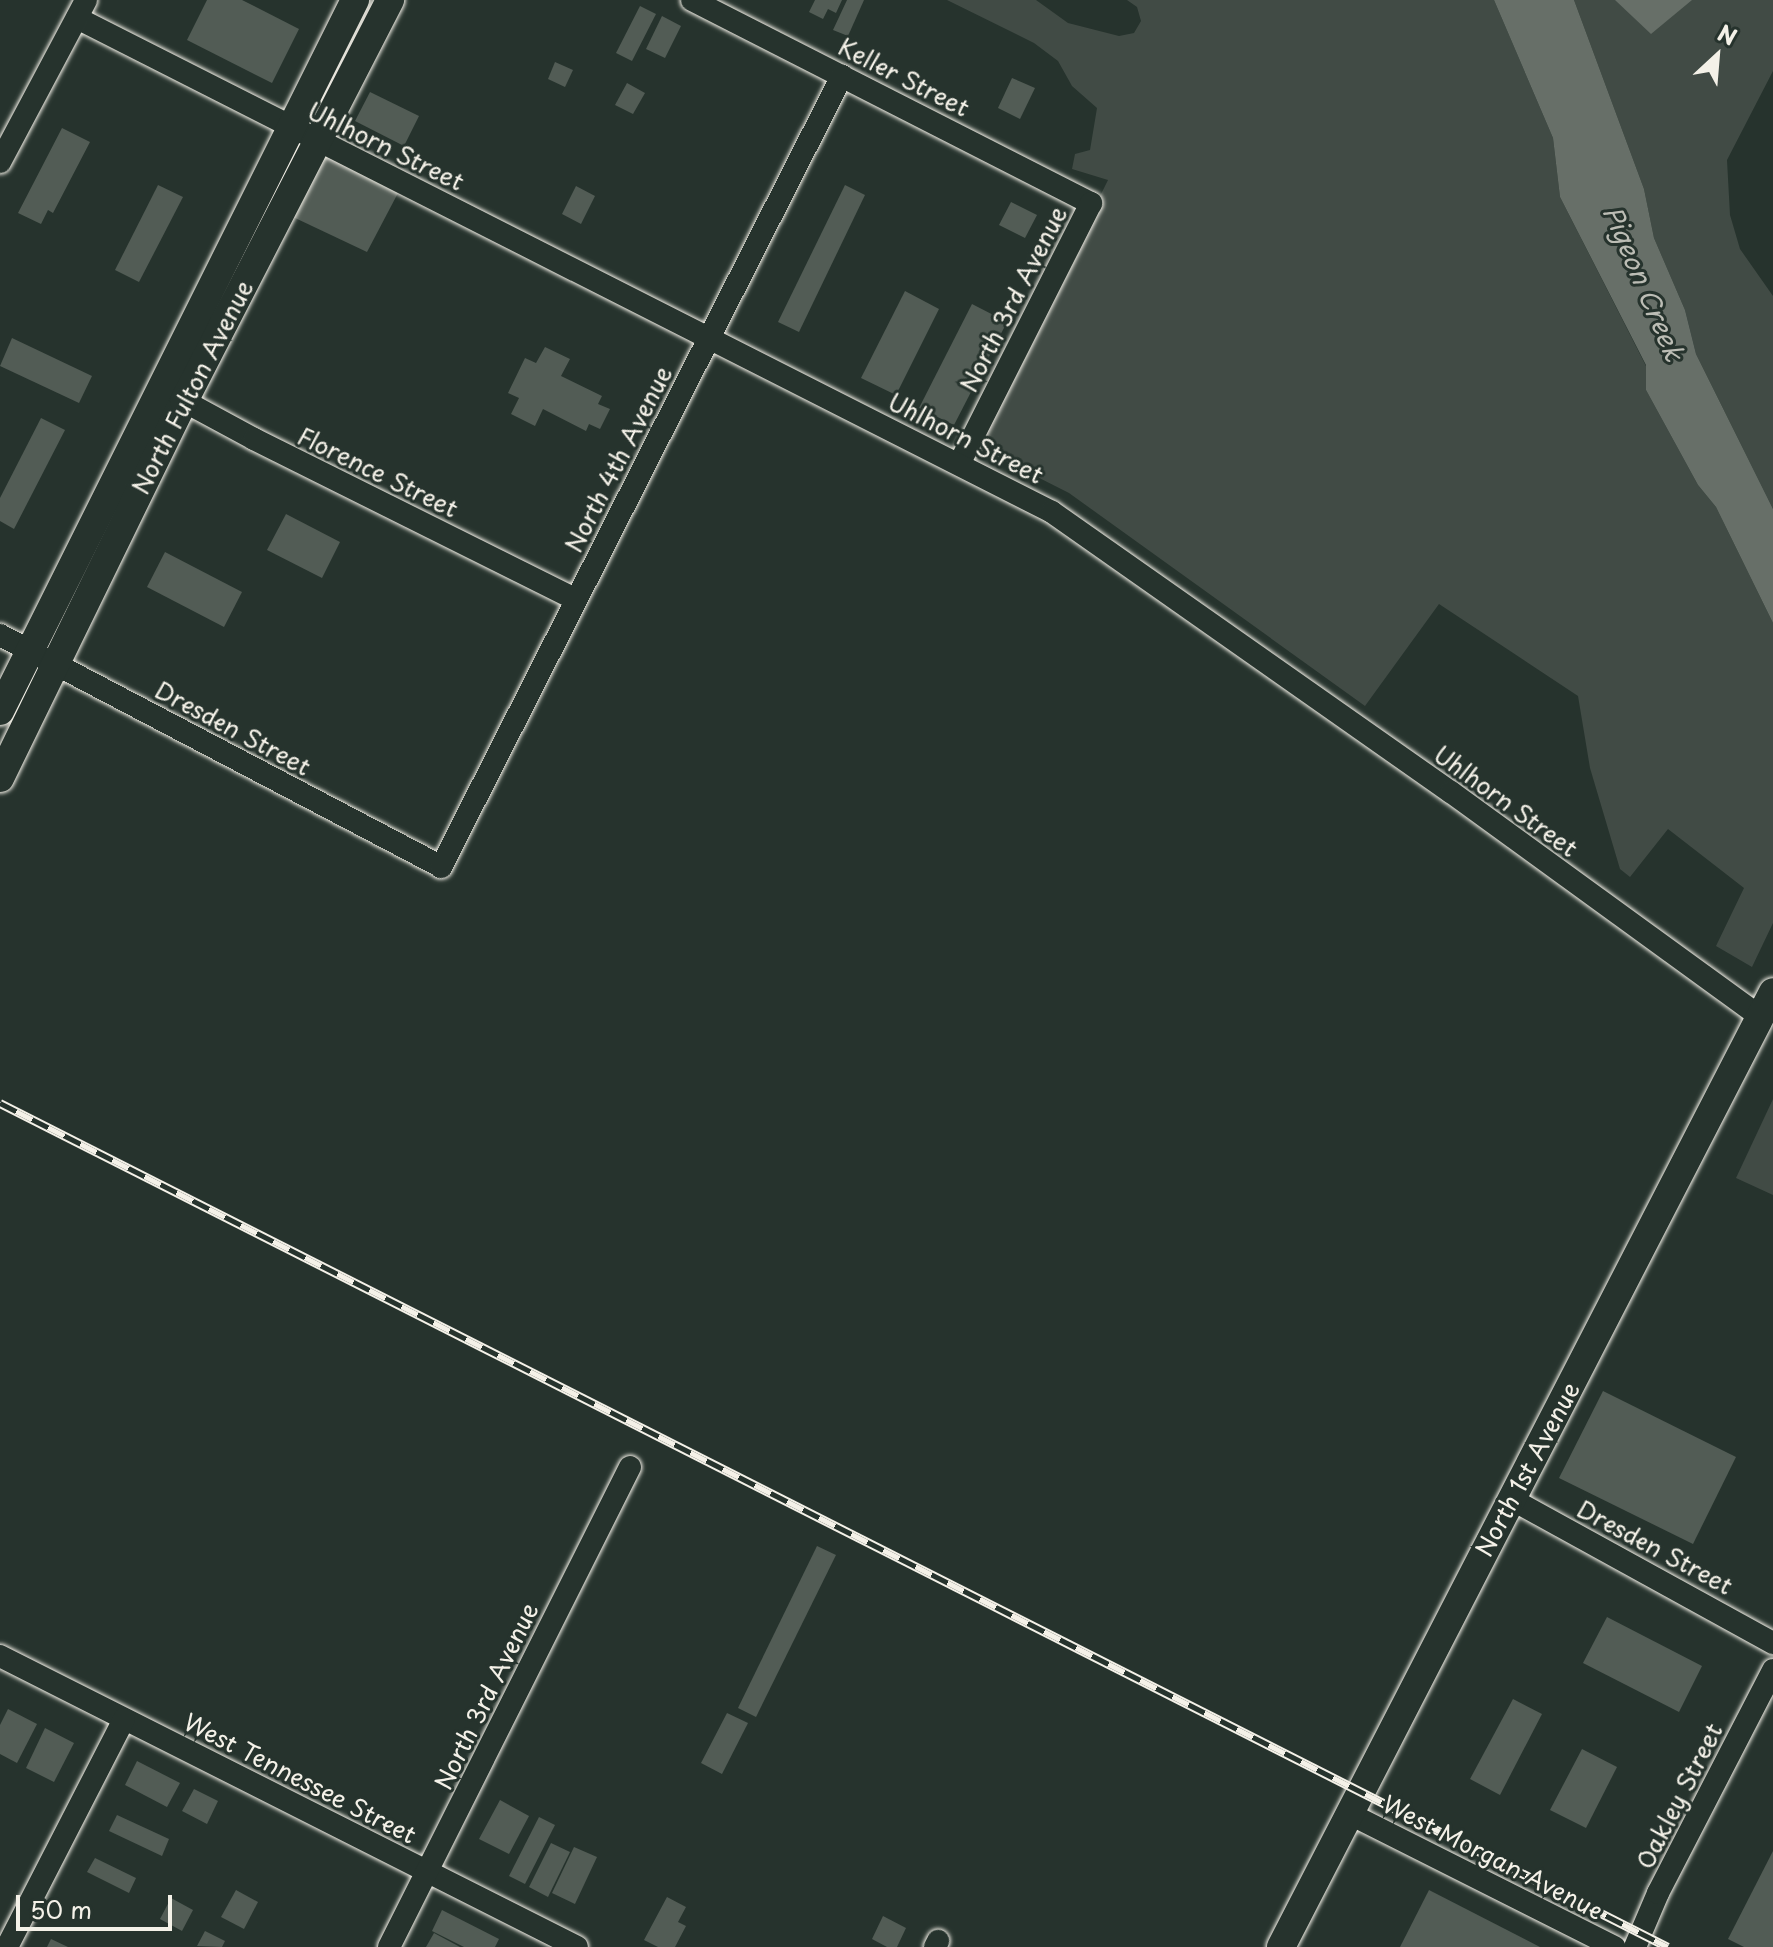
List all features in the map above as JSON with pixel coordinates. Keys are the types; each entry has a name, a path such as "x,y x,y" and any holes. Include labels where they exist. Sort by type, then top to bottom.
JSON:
{"main road":[{"name":"North Fulton Avenue","path":"0,778 291,128 355,0"},
{"name":"North Fulton Avenue","path":"0,711 28,649 317,139 390,0"},
{"name":"North 1st Avenue","path":"1281,1947 1767,1005"}],"street":[{"name":"Keller Street","path":"692,0 1091,203"},
{"name":"Uhlhorn Street","path":"82,9 291,128 960,462 1079,530 1767,1005"},
{"path":"0,162 82,9"},
{"name":"North 4th Avenue","path":"441,867 842,76"},
{"name":"North 3rd Avenue","path":"960,462 1091,203"},
{"name":"Florence Street","path":"172,394 575,599"},
{"name":"Dresden Street","path":"0,635 441,867"},
{"name":"North 3rd Avenue","path":"389,1947 630,1467"},
{"name":"Dresden Street","path":"1511,1499 1773,1643"},
{"name":"West Tennessee Street","path":"0,1656 577,1947"},
{"name":"Oakley Street","path":"1635,1947 1658,1893 1773,1670"},
{"path":"7,1947 124,1719"},
{"name":"West Morgan Avenue","path":"1350,1814 1614,1947"}],"shaded area":[{"path":"947,0 1036,0 1068,23 1119,36 1134,33 1141,21 1137,7 1127,0 1494,0 1553,138 1560,197 1646,366 1646,390 1698,485 1716,507 1773,623 1773,923 1752,967 1716,946 1744,888 1668,829 1630,877 1620,869 1590,768 1578,696 1439,604 1365,706 1069,493 976,446 1108,180 1072,169 1075,154 1090,150 1097,108 1072,86 1058,61 1034,43"},
{"path":"1574,0 1773,0 1773,71 1727,160 1730,215 1740,249 1773,296 1773,509 1696,354 1685,310 1654,238 1644,189"},
{"path":"1773,1099 1773,1195 1736,1178"}],"water":[{"name":"Pigeon Creek","path":"1494,0 1574,0 1644,189 1654,238 1685,310 1696,354 1773,509 1773,623 1716,507 1698,485 1646,390 1646,365 1560,197 1553,138"},
{"path":"1615,0 1692,0 1651,34"}],"building":[{"path":"207,0 242,0 299,29 272,83 187,40"},
{"path":"815,0 842,0 836,13 828,9 823,19 809,12"},
{"path":"847,0 864,0 848,36 833,30"},
{"path":"640,6 656,14 632,61 616,53"},
{"path":"662,16 681,26 665,58 646,49"},
{"path":"555,62 573,70 565,87 548,79"},
{"path":"1012,78 1035,88 1020,119 998,108"},
{"path":"627,83 645,93 633,114 615,105"},
{"path":"370,92 419,116 404,146 355,121"},
{"path":"62,128 90,142 53,213 48,210 41,224 18,213"},
{"path":"321,151 398,193 367,252 293,217"},
{"path":"158,185 183,197 139,282 115,270"},
{"path":"845,185 865,195 799,332 778,322"},
{"path":"576,186 595,196 581,224 562,214"},
{"path":"1011,202 1037,215 1025,238 999,225"},
{"path":"905,291 939,309 896,395 861,378"},
{"path":"972,304 1007,322 954,425 919,408"},
{"path":"12,338 92,376 79,403 0,366"},
{"path":"545,347 570,359 561,376 602,396 598,404 610,409 600,429 589,424 586,431 543,409 535,426 511,414 519,398 508,393 525,358 536,363"},
{"path":"41,418 65,430 14,529 0,521 0,498"},
{"path":"286,514 340,542 322,578 267,550"},
{"path":"165,552 242,592 224,627 147,587"},
{"path":"1603,1391 1736,1457 1693,1544 1559,1478"},
{"path":"817,1546 836,1555 756,1717 738,1708"},
{"path":"1607,1617 1702,1666 1679,1712 1583,1663"},
{"path":"1513,1699 1542,1714 1500,1795 1470,1779"},
{"path":"8,1709 37,1724 17,1763 0,1754 0,1725"},
{"path":"727,1713 748,1723 722,1774 701,1763"},
{"path":"45,1728 74,1743 54,1782 26,1768"},
{"path":"1582,1749 1617,1767 1586,1828 1550,1810"},
{"path":"137,1761 180,1783 167,1807 125,1785"},
{"path":"194,1789 218,1801 207,1824 182,1811"},
{"path":"500,1800 529,1816 509,1854 479,1839"},
{"path":"117,1815 169,1839 162,1856 109,1831"},
{"path":"539,1817 555,1825 525,1884 509,1876"},
{"path":"551,1843 570,1852 548,1897 529,1887"},
{"path":"574,1847 597,1857 575,1904 552,1893"},
{"path":"1773,1851 1773,1947 1744,1947 1728,1939"},
{"path":"95,1858 136,1878 129,1893 87,1872"},
{"path":"236,1890 258,1902 244,1929 221,1917"},
{"path":"1429,1890 1540,1947 1400,1947"},
{"path":"667,1897 686,1907 678,1922 686,1926 675,1947 658,1947 644,1940"},
{"path":"171,1898 193,1910 182,1931 160,1919"},
{"path":"442,1910 499,1939 495,1947 464,1947 432,1931"},
{"path":"883,1916 906,1928 897,1947 887,1947 872,1939"},
{"path":"205,1931 225,1941 222,1947 197,1946"},
{"path":"434,1933 460,1947 426,1947"},
{"path":"51,1939 68,1947 47,1947"}],"railway":[{"path":"0,1103 1668,1947"}]}
